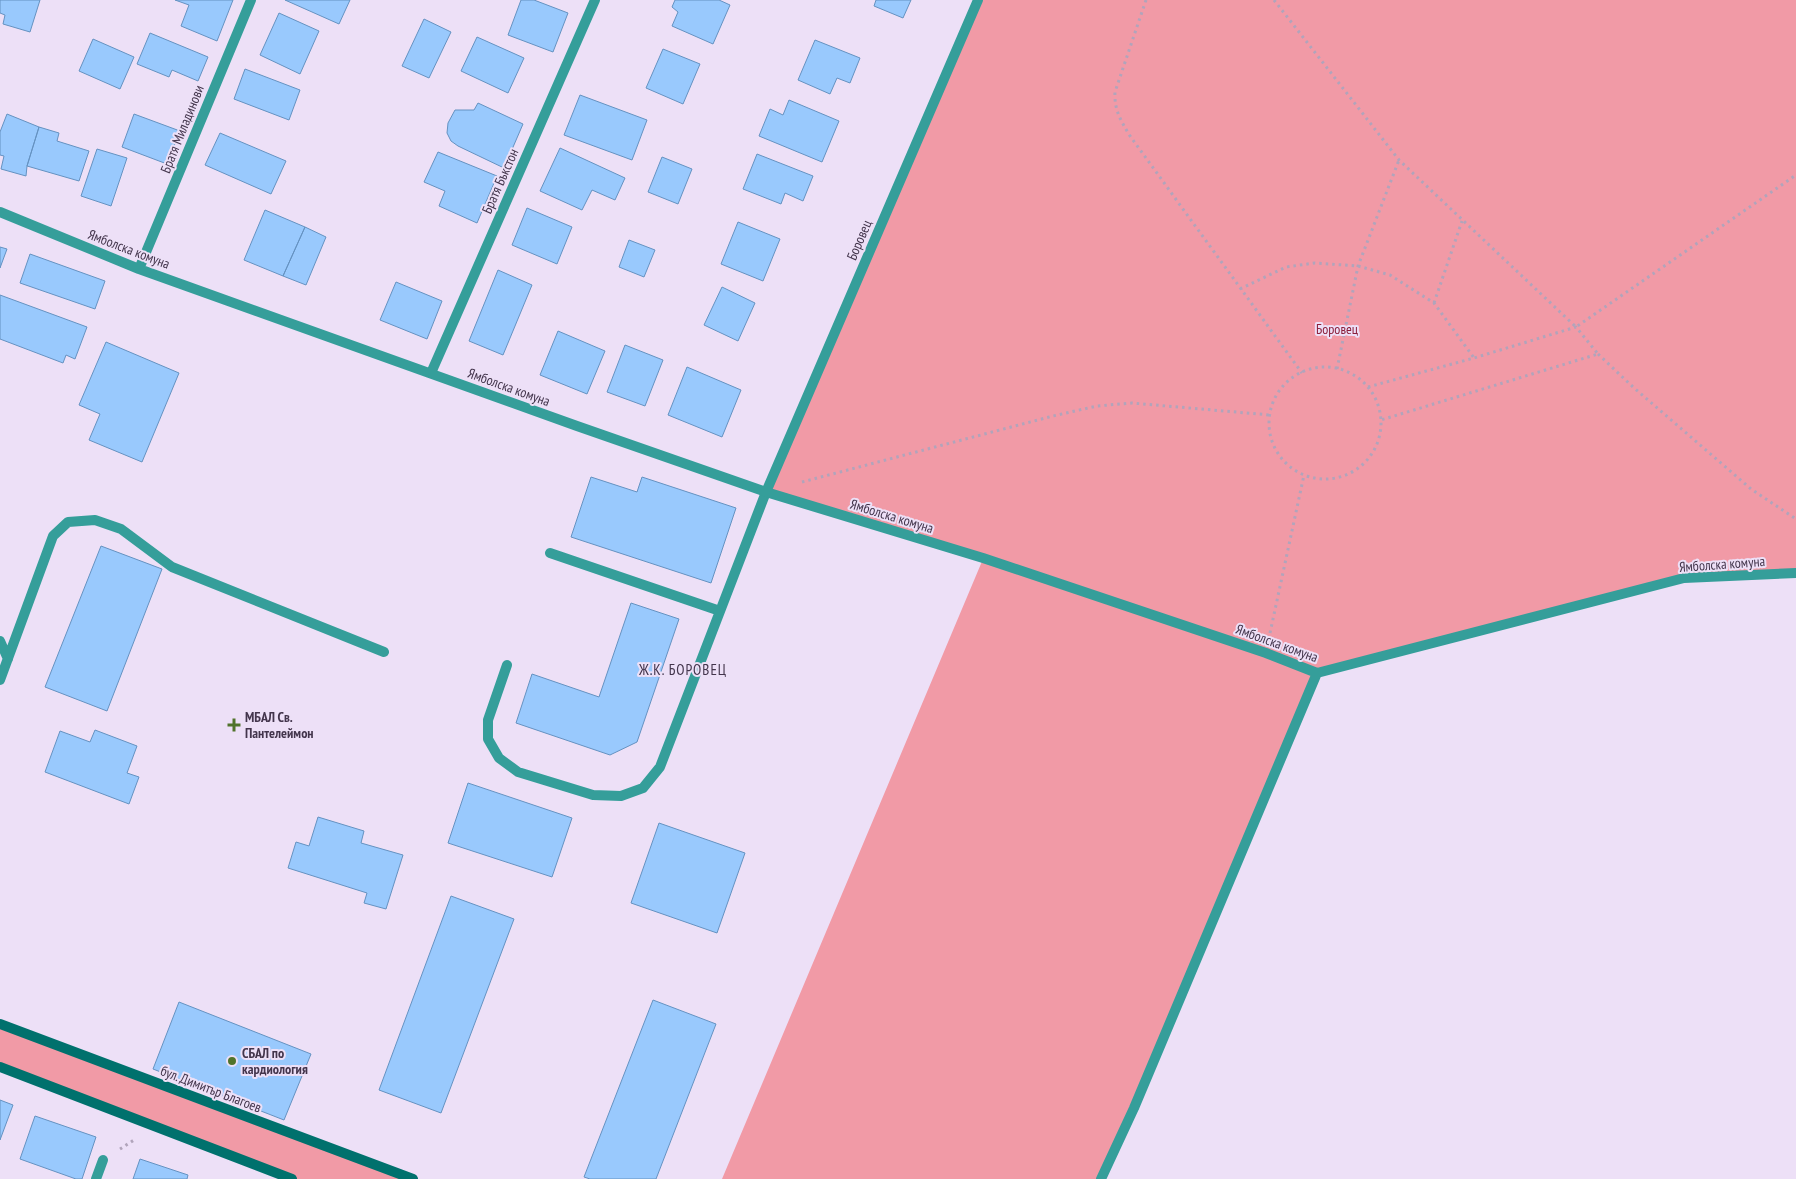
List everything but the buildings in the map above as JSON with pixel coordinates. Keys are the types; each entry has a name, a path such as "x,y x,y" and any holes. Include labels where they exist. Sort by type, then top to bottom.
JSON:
{"main road":[{"name":"бул. Димитър Благоев","path":"0,1024 413,1179"},
{"path":"0,1067 292,1179"}],"street":[{"name":"Братя Миладинови","path":"140,269 251,0"},
{"name":"Братя Бъкстон","path":"431,373 595,0"},
{"name":"Боровец","path":"507,665 488,720 488,739 499,758 518,772 593,795 622,796 643,788 660,767 766,492 978,0"},
{"name":"Ямболска комуна","path":"0,212 140,269 577,426 766,492 983,558 1266,653 1317,673 1684,578 1796,573"},
{"path":"0,680 53,536 68,522 95,520 121,529 172,566 384,652"},
{"path":"550,553 720,611"},
{"path":"0,641 8,658"},
{"path":"1101,1179 1134,1108 1317,673"},
{"path":"96,1179 103,1160"}],"path":[{"path":"1146,0 1115,92 1114,103 1118,114 1130,136 1302,373"},
{"path":"1274,0 1399,160 1576,327 1598,354 1633,387 1751,489 1796,519"},
{"path":"1337,369 1358,266 1399,160"},
{"path":"1368,387 1474,358 1576,327 1796,175"},
{"path":"1434,302 1462,221"},
{"path":"1240,289 1286,268 1315,263 1358,266 1390,275 1434,302 1474,358"},
{"path":"1381,420 1598,354"},
{"path":"1319,368 1337,369 1354,376 1368,387 1377,403 1381,420 1379,439 1371,456 1358,469 1341,477 1322,479 1304,475 1288,465 1276,451 1270,434 1270,414 1276,397 1286,382 1302,373 1319,368"},
{"path":"766,492 1096,406 1132,403 1270,414"},
{"path":"1266,653 1304,475"},
{"path":"103,1160 155,1126"}],"green space":[{"name":"Боровец","path":"978,0 1796,0 1796,573 1684,578 1317,673 1101,1179 722,1179 983,559 766,492"},
{"path":"0,1024 413,1179 292,1179 0,1067"}],"place":[{"name":"МБАЛ Св. Пантелеймон","path":"234,725"},
{"name":"СБАЛ по кардиология","path":"232,1061"}],"district":[{"name":"Ж.К. БОРОВЕЦ","path":"683,670"}]}
